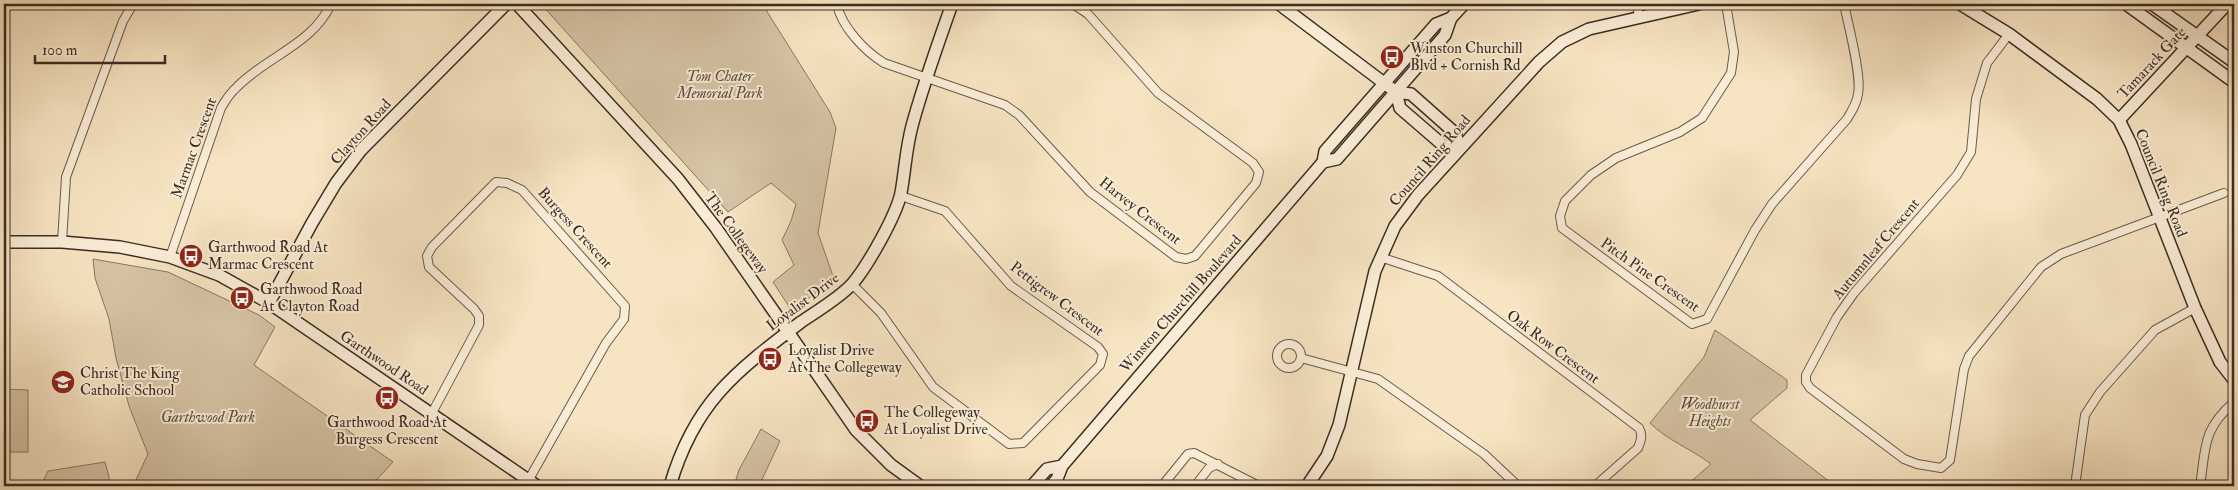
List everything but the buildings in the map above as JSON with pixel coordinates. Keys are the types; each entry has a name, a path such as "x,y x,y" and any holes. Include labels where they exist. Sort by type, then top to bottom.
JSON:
{"street":[{"path":"62,242 66,177 123,21 133,4"},
{"name":"Marmac Crescent","path":"170,257 224,104 241,82 304,38 327,14 331,4"},
{"name":"Clayton Road","path":"269,303 316,215 336,183 361,150 506,4"},
{"name":"The Collegeway","path":"517,4 678,179 716,228 856,430 891,464 920,486"},
{"path":"838,4 838,10 848,27 871,55 884,63 927,78"},
{"name":"Loyalist Drive","path":"670,486 677,460 706,407 724,385 750,360 852,284 869,260 901,196 911,127 952,4"},
{"name":"Harvey Crescent","path":"927,78 1006,105 1019,115 1090,192 1176,257 1186,259 1195,256 1256,183 1259,172 1253,163 1158,93 1088,14 1073,4"},
{"path":"1279,4 1396,92 1411,94 1455,133 1460,148 1444,146 1400,108 1396,92"},
{"name":"Winston Churchill Boulevard","path":"1322,162 1337,159 1445,35 1451,18 1464,4"},
{"path":"1637,4 1639,17"},
{"name":"Council Ring Road","path":"1308,486 1334,441 1380,257 1395,226 1412,203 1539,62 1562,42 1589,29 1699,4"},
{"name":"Pitch Pine Crescent","path":"1726,4 1734,52 1731,73 1702,118 1680,132 1616,158 1597,171 1565,200 1560,216 1562,228 1692,324 1708,319 1755,230 1772,204 1847,119 1854,107 1859,93 1854,54 1844,4"},
{"name":"Council Ring Road","path":"1960,4 2009,34 2097,99 2119,120 2131,144 2158,218 2195,308 2220,362 2234,380"},
{"path":"2126,4 2234,82"},
{"path":"2152,4 2234,62"},
{"name":"Tamarack Gate","path":"2119,120 2227,4"},
{"name":"Winston Churchill Boulevard","path":"1051,486 1057,479 1062,466 1322,162 1325,151 1436,24 1451,18"},
{"name":"Autumnleaf Crescent","path":"2009,34 1987,64 1984,72 1976,99 1970,152 1958,175 1854,293 1837,317 1806,375 1806,382 1810,388 1904,459 1917,464 1941,468 1950,460 1964,369 1968,356 2041,267 2061,254 2224,193"},
{"name":"Burgess Crescent","path":"432,413 479,326 479,316 429,267 427,256 432,247 496,182 507,183 522,190 624,306 624,319 606,343 532,484"},
{"name":"Pettigrew Crescent","path":"852,284 881,313 933,387 1009,444 1017,445 1023,443 1100,365 1103,354 1098,347 1011,286 944,211 901,196"},
{"name":"Garthwood Road","path":"4,242 62,242 120,247 170,257 219,275 269,303 432,413 532,484"},
{"name":"Oak Row Crescent","path":"1380,257 1438,276 1639,428 1641,441 1638,448 1595,486"},
{"path":"2074,486 2085,415 2100,392 2155,330 2195,308"},
{"path":"1301,358 1378,379 1484,454 1518,486"},
{"path":"2200,486 2207,438 2213,424 2234,402"},
{"path":"1162,486 1188,454 1194,453 1259,486"},
{"path":"1196,486 1209,468 1218,464"},
{"name":"Winston Churchill Boulevard","path":"1032,486 1047,469 1062,466"}],"green space":[{"name":"Tom Chater Memorial Park","path":"541,4 766,4 766,10 830,112 836,128 818,233 834,279 797,307 790,308 773,282 794,265 782,240 791,221 796,204 771,183 728,212"},
{"name":"Garthwood Park","path":"93,259 168,272 259,315 275,327 254,365 393,462 371,486 133,486 148,454 129,406 116,358 109,319 95,278"},
{"name":"Woodhurst Heights","path":"1715,330 1787,380 1787,388 1750,420 1835,486 1686,486 1711,464 1650,423 1704,357"},
{"path":"4,389 28,390 28,452 4,452"},
{"path":"761,429 780,441 759,486 734,486 739,470"},
{"path":"105,462 109,486 45,486 44,479 48,471"}],"place":[{"name":"Winston Churchill Blvd + Cornish Rd","path":"1392,57"},
{"name":"Garthwood Road At Marmac Crescent","path":"191,256"},
{"name":"Garthwood Road At Clayton Road","path":"242,298"},
{"name":"Loyalist Drive At The Collegeway","path":"770,359"},
{"name":"Christ The King Catholic School","path":"63,382"},
{"name":"Garthwood Road At Burgess Crescent","path":"387,398"},
{"name":"The Collegeway At Loyalist Drive","path":"867,421"}]}
